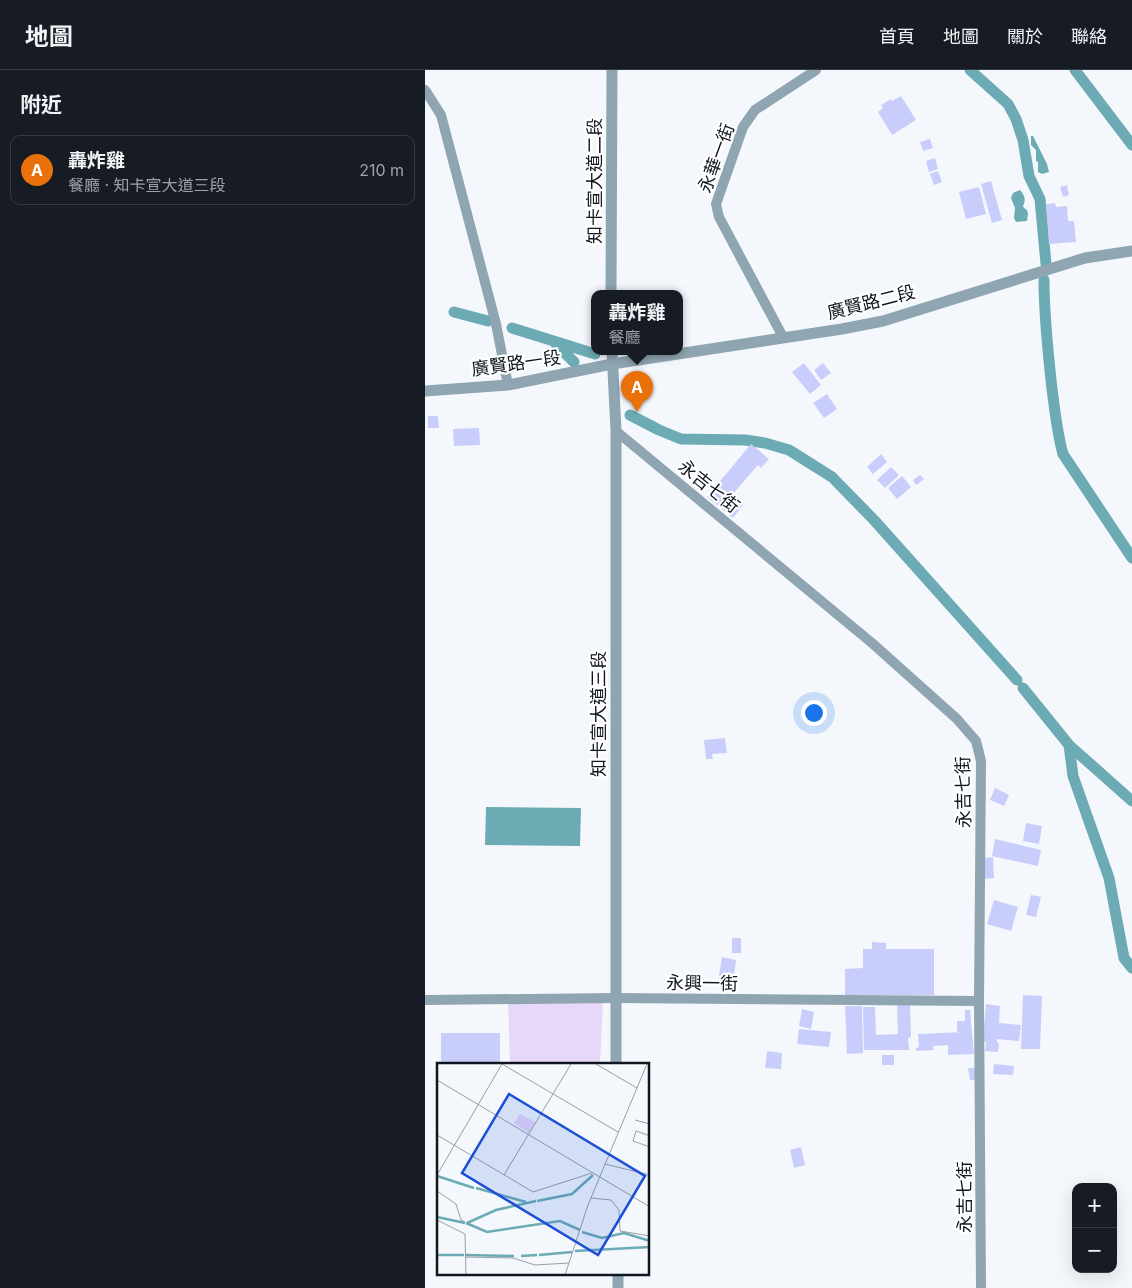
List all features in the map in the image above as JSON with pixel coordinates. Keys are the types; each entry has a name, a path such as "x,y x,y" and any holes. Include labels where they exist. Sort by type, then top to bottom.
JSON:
{"street":[{"name":"知卡宣大道二段","path":"611,290 612,70"},
{"name":"永華一街","path":"783,337 719,216 716,204 743,127 748,118 755,110 816,70"},
{"path":"425,90 441,115 496,324 508,384"},
{"name":"廣賢路二段","path":"683,353 883,321 1085,258 1132,251"},
{"path":"612,355 612,364"},
{"name":"廣賢路二段","path":"612,364 669,355"},
{"name":"廣賢路一段","path":"425,391 508,384 612,364"},
{"name":"知卡宣大道三段","path":"612,364 616,431 616,1063"},
{"name":"永吉七街","path":"616,431 872,643 957,719 976,741 981,761 979,1001 981,1288"},
{"name":"永興一街","path":"425,1000 616,998 979,1001"}],"shaded area":[{"path":"508,1002 603,1003 600,1063 510,1063"}],"water":[{"path":"1031,136 1033,136 1047,164 1049,172 1042,174 1038,172 1036,150 1031,145"},
{"path":"1020,190 1025,198 1023,206 1028,214 1027,221 1016,222 1014,218 1015,208 1011,198 1013,193"},
{"path":"486,807 581,808 580,846 485,845"}],"building":[{"path":"901,96 916,120 892,135 878,112 883,108 881,105"},
{"path":"930,139 933,148 923,151 920,142"},
{"path":"935,158 938,169 929,172 926,161"},
{"path":"938,171 942,182 934,185 930,174"},
{"path":"991,181 1002,220 992,223 981,184"},
{"path":"1067,185 1069,195 1063,197 1060,187"},
{"path":"979,187 986,214 966,219 959,192"},
{"path":"1055,203 1056,207 1067,206 1068,221 1074,221 1076,242 1049,244 1046,204"},
{"path":"804,363 821,385 810,394 792,372"},
{"path":"823,363 831,373 821,380 814,370"},
{"path":"827,394 837,409 824,418 813,403"},
{"path":"428,416 438,416 439,428 428,428"},
{"path":"479,428 480,445 454,446 453,429"},
{"path":"751,444 769,459 761,468 758,465 732,495 743,505 733,518 707,497"},
{"path":"881,454 887,462 873,474 867,467"},
{"path":"891,467 899,475 885,488 877,480"},
{"path":"920,475 924,479 916,485 913,480"},
{"path":"902,476 911,487 897,499 888,488"},
{"path":"725,738 727,753 712,754 713,759 706,759 704,740"},
{"path":"995,788 1009,795 1004,806 990,800"},
{"path":"1026,823 1042,826 1039,844 1023,841"},
{"path":"995,839 1041,850 1038,866 992,856"},
{"path":"993,857 994,878 984,879 984,858"},
{"path":"1031,895 1041,897 1036,917 1026,915"},
{"path":"994,900 1018,907 1011,931 987,924"},
{"path":"732,938 741,938 741,953 732,953"},
{"path":"872,942 886,943 886,949 934,949 934,995 845,995 845,969 863,968 863,949 872,949"},
{"path":"722,957 736,960 733,983 718,981"},
{"path":"1023,995 1042,996 1040,1049 1021,1049"},
{"path":"986,1004 1000,1006 999,1023 1021,1025 1019,1041 997,1039 999,1043 998,1052 985,1051 986,1042 983,1041"},
{"path":"897,1005 910,1005 911,1037 908,1038 909,1050 864,1050 863,1007 875,1007 876,1035 898,1034"},
{"path":"845,1006 862,1006 863,1053 847,1054"},
{"path":"802,1009 814,1012 811,1029 799,1026"},
{"path":"965,1010 970,1010 974,1054 948,1055 948,1045 933,1046 934,1050 916,1051 916,1048 919,1047 918,1034 966,1032 957,1032 957,1021 965,1021"},
{"path":"799,1029 831,1032 829,1047 797,1044"},
{"path":"441,1033 500,1033 500,1063 441,1063"},
{"path":"767,1051 782,1053 781,1069 765,1068"},
{"path":"882,1055 894,1055 894,1065 882,1065"},
{"path":"994,1064 1014,1066 1013,1075 993,1074"},
{"path":"968,1068 975,1068 977,1080 970,1080"},
{"path":"801,1147 805,1165 794,1168 790,1150"}],"waterway":[{"path":"970,70 1008,104 1016,119 1023,140 1029,176 1040,199 1046,264"},
{"path":"1075,70 1132,145"},
{"path":"1044,280 1045,321 1056,422 1063,454 1132,558"},
{"path":"454,312 488,321"},
{"path":"512,328 591,353"},
{"path":"556,344 574,362"},
{"path":"630,415 681,439 745,440 765,443 789,450 832,477 874,520 1017,680"},
{"path":"1023,688 1069,745 1132,801"},
{"path":"1069,745 1073,776 1109,878 1124,958 1132,968"}],"place":[{"name":"轟炸雞","path":"637,412"}]}
